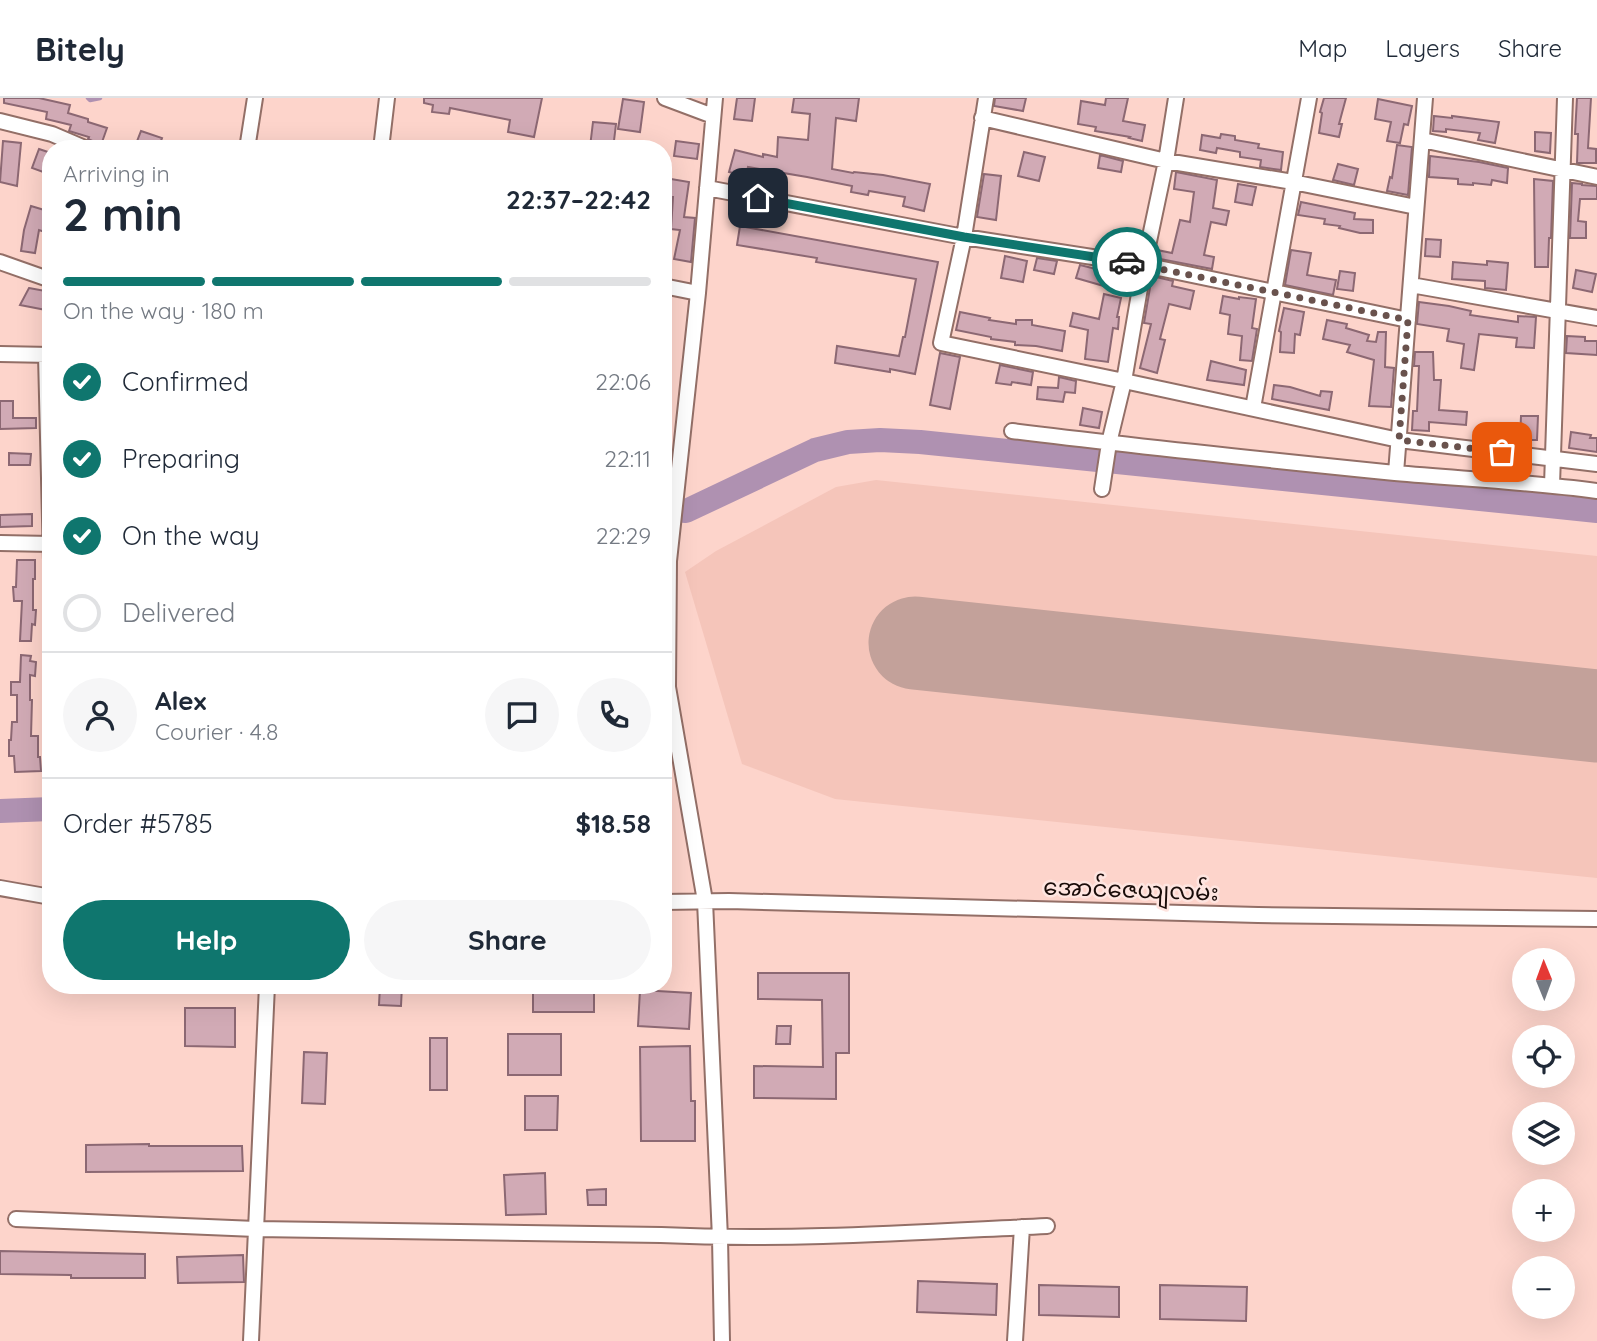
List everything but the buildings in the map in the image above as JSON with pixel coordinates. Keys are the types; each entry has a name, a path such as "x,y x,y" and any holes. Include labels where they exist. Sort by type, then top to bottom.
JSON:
{"street":[{"path":"249,140 256,98"},
{"path":"382,140 387,98"},
{"path":"665,98 713,116"},
{"path":"672,531 698,293 715,98"},
{"path":"986,98 964,237 941,343 1399,440 1597,464"},
{"path":"1102,489 1109,443 1124,381 1143,265 1166,161 1175,98"},
{"path":"1253,408 1309,98"},
{"path":"1552,485 1565,98"},
{"path":"1396,473 1422,141 1420,99"},
{"path":"982,118 1166,161 1416,207"},
{"path":"0,121 66,140"},
{"path":"1422,141 1597,177"},
{"path":"707,188 964,237 1143,265 1408,320"},
{"path":"0,262 42,277"},
{"path":"1410,285 1597,318"},
{"path":"672,288 698,293"},
{"path":"0,354 42,355"},
{"path":"1012,431 1396,473 1597,491"},
{"path":"0,542 42,544"},
{"path":"672,710 705,901 722,1341"},
{"path":"0,888 42,895"},
{"name":"အောင်ဇေယျလမ်း","path":"672,902 1258,915 1597,919"},
{"path":"251,1341 267,994"},
{"path":"16,1219 256,1229 720,1238 1047,1226"},
{"path":"1015,1341 1022,1227"}],"shaded area":[{"path":"876,480 1597,556 1597,878 835,799 742,764 685,572 716,551 836,487"}],"waterway":[{"path":"88,98 100,98"},
{"path":"672,510 686,511 815,450 848,442 880,440 1597,511"},
{"path":"0,811 42,809"}],"runway":[{"path":"915,643 1597,716"}],"way so far":[{"path":"1127,262 1408,320 1399,440 1502,452"}],"route":[{"path":"758,198 964,237 1127,262"}]}
